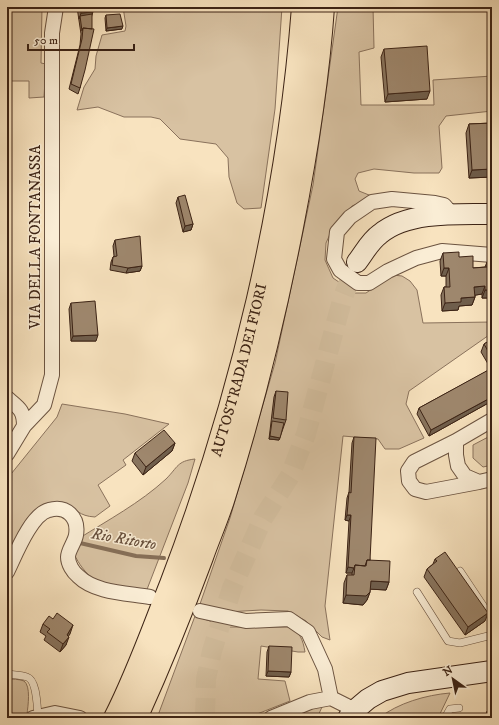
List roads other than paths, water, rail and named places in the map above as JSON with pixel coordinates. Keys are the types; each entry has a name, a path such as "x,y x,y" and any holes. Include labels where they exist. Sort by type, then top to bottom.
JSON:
{"highway":[{"name":"AUTOSTRADA DEI FIORI","path":"115,718 149,640 182,554 235,392 257,303 275,213 290,127 300,46 303,7"},
{"name":"AUTOSTRADA DEI FIORI","path":"136,718 160,667 224,499 263,362 284,272 299,190 320,54 323,7"}],"street":[{"name":"VIA DELLA FONTANASSA","path":"7,454 24,426 44,405 52,375 52,33 56,7"},
{"path":"452,214 444,205 435,203 392,199 372,202 350,216 337,232 334,258 340,270 358,283 369,283 388,271 416,258 442,251 492,255"},
{"path":"357,262 379,234 391,226 417,218 452,214 492,214"},
{"path":"7,398 21,410 24,416 24,426"},
{"path":"485,481 426,492 415,489 408,481 408,471 414,462 456,441 492,420"},
{"path":"456,441 458,466 465,476 485,481"},
{"path":"7,572 27,531 34,522 48,510 64,509 70,513 75,521 77,534 68,558 70,566 77,575 85,583 96,588 150,597"},
{"path":"200,611 246,621 289,619 308,632 325,669 330,698 351,714 368,699 382,691 408,683 492,670"},
{"path":"270,718 310,702 330,698"},
{"path":"36,717 55,713 74,717"}],"lane":[{"path":"460,571 492,619"},
{"path":"417,592 448,640 460,643 492,635"},
{"path":"7,674 31,679 35,692 36,717"},
{"path":"445,718 450,709 459,708"}],"waterway":[{"name":"Rio Ritorto","path":"80,543 136,556 164,558"}],"tunnel":[{"path":"205,718 206,679 212,651 232,588 263,518 290,476 306,434 343,297 357,262"}]}
